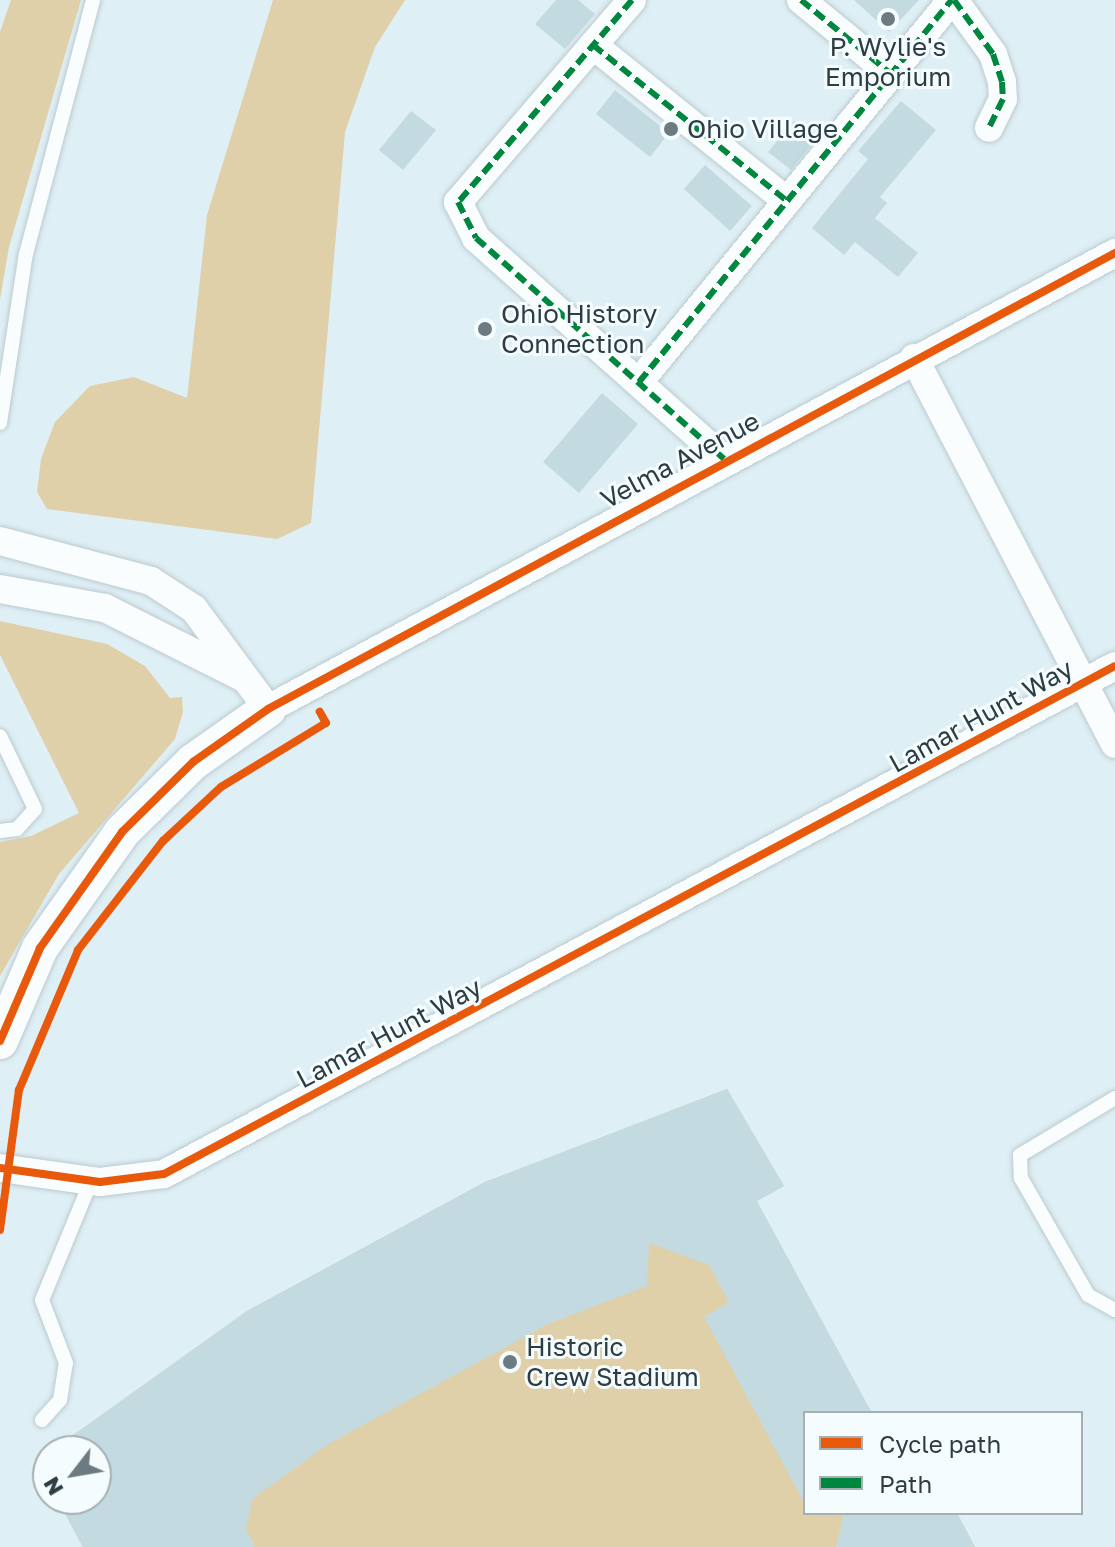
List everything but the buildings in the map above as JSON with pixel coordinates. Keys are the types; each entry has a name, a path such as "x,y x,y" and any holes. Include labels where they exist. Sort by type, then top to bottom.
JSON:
{"street":[{"path":"632,0 458,202 476,238 724,459"},
{"path":"801,0 891,74"},
{"path":"639,382 953,0 993,54 1002,82 1003,99 989,128"},
{"path":"593,45 787,201"},
{"name":"Velma Avenue","path":"268,709 724,459 1115,253"},
{"path":"914,358 1115,744"},
{"path":"0,541 151,581 194,609 268,709 193,762 122,832 40,948 0,1041"},
{"path":"0,589 105,608 245,678"},
{"name":"Lamar Hunt Way","path":"0,1168 91,1181 164,1174 1115,666"}],"lane":[{"path":"0,423 26,254 93,0"},
{"path":"0,736 35,809 17,829 0,831"},
{"path":"1115,1098 1020,1155 1021,1178 1088,1295 1115,1310"},
{"path":"42,1420 60,1400 66,1363 42,1300 91,1181"}],"shaded area":[{"path":"11,0 81,0 9,247 0,300 0,32"},
{"path":"273,0 405,0 375,47 345,132 311,523 277,539 47,509 37,492 41,459 55,422 90,386 134,377 187,398 207,215"},
{"path":"0,621 107,644 145,666 170,698 182,697 183,712 175,739 59,874 0,976 0,842 31,836 79,813 0,655"},
{"name":"Historic Crew Stadium","path":"727,1089 784,1186 757,1201 805,1411 803,1515 958,1515 975,1547 83,1547 66,1515 112,1515 112,1435 73,1435 247,1311 485,1182"}],"marked path":[{"path":"632,0 458,202 476,238 724,459"},
{"path":"801,0 891,74"},
{"path":"639,382 952,0"},
{"path":"954,0 993,54 1002,82 1003,99 989,128"},
{"path":"593,45 787,201"}],"cycle path":[{"path":"0,1041 40,948 122,832 193,762 268,709 1115,253"},
{"path":"0,1168 100,1182 164,1174 1115,666"},
{"path":"0,1230 19,1090 78,950 163,841 221,787 326,723 320,712"}],"place":[{"name":"P. Wylie's Emporium","path":"888,19"},
{"name":"Ohio Village","path":"671,129"},
{"name":"Ohio History Connection","path":"485,329"},
{"name":"Historic Crew Stadium","path":"510,1362"}]}
